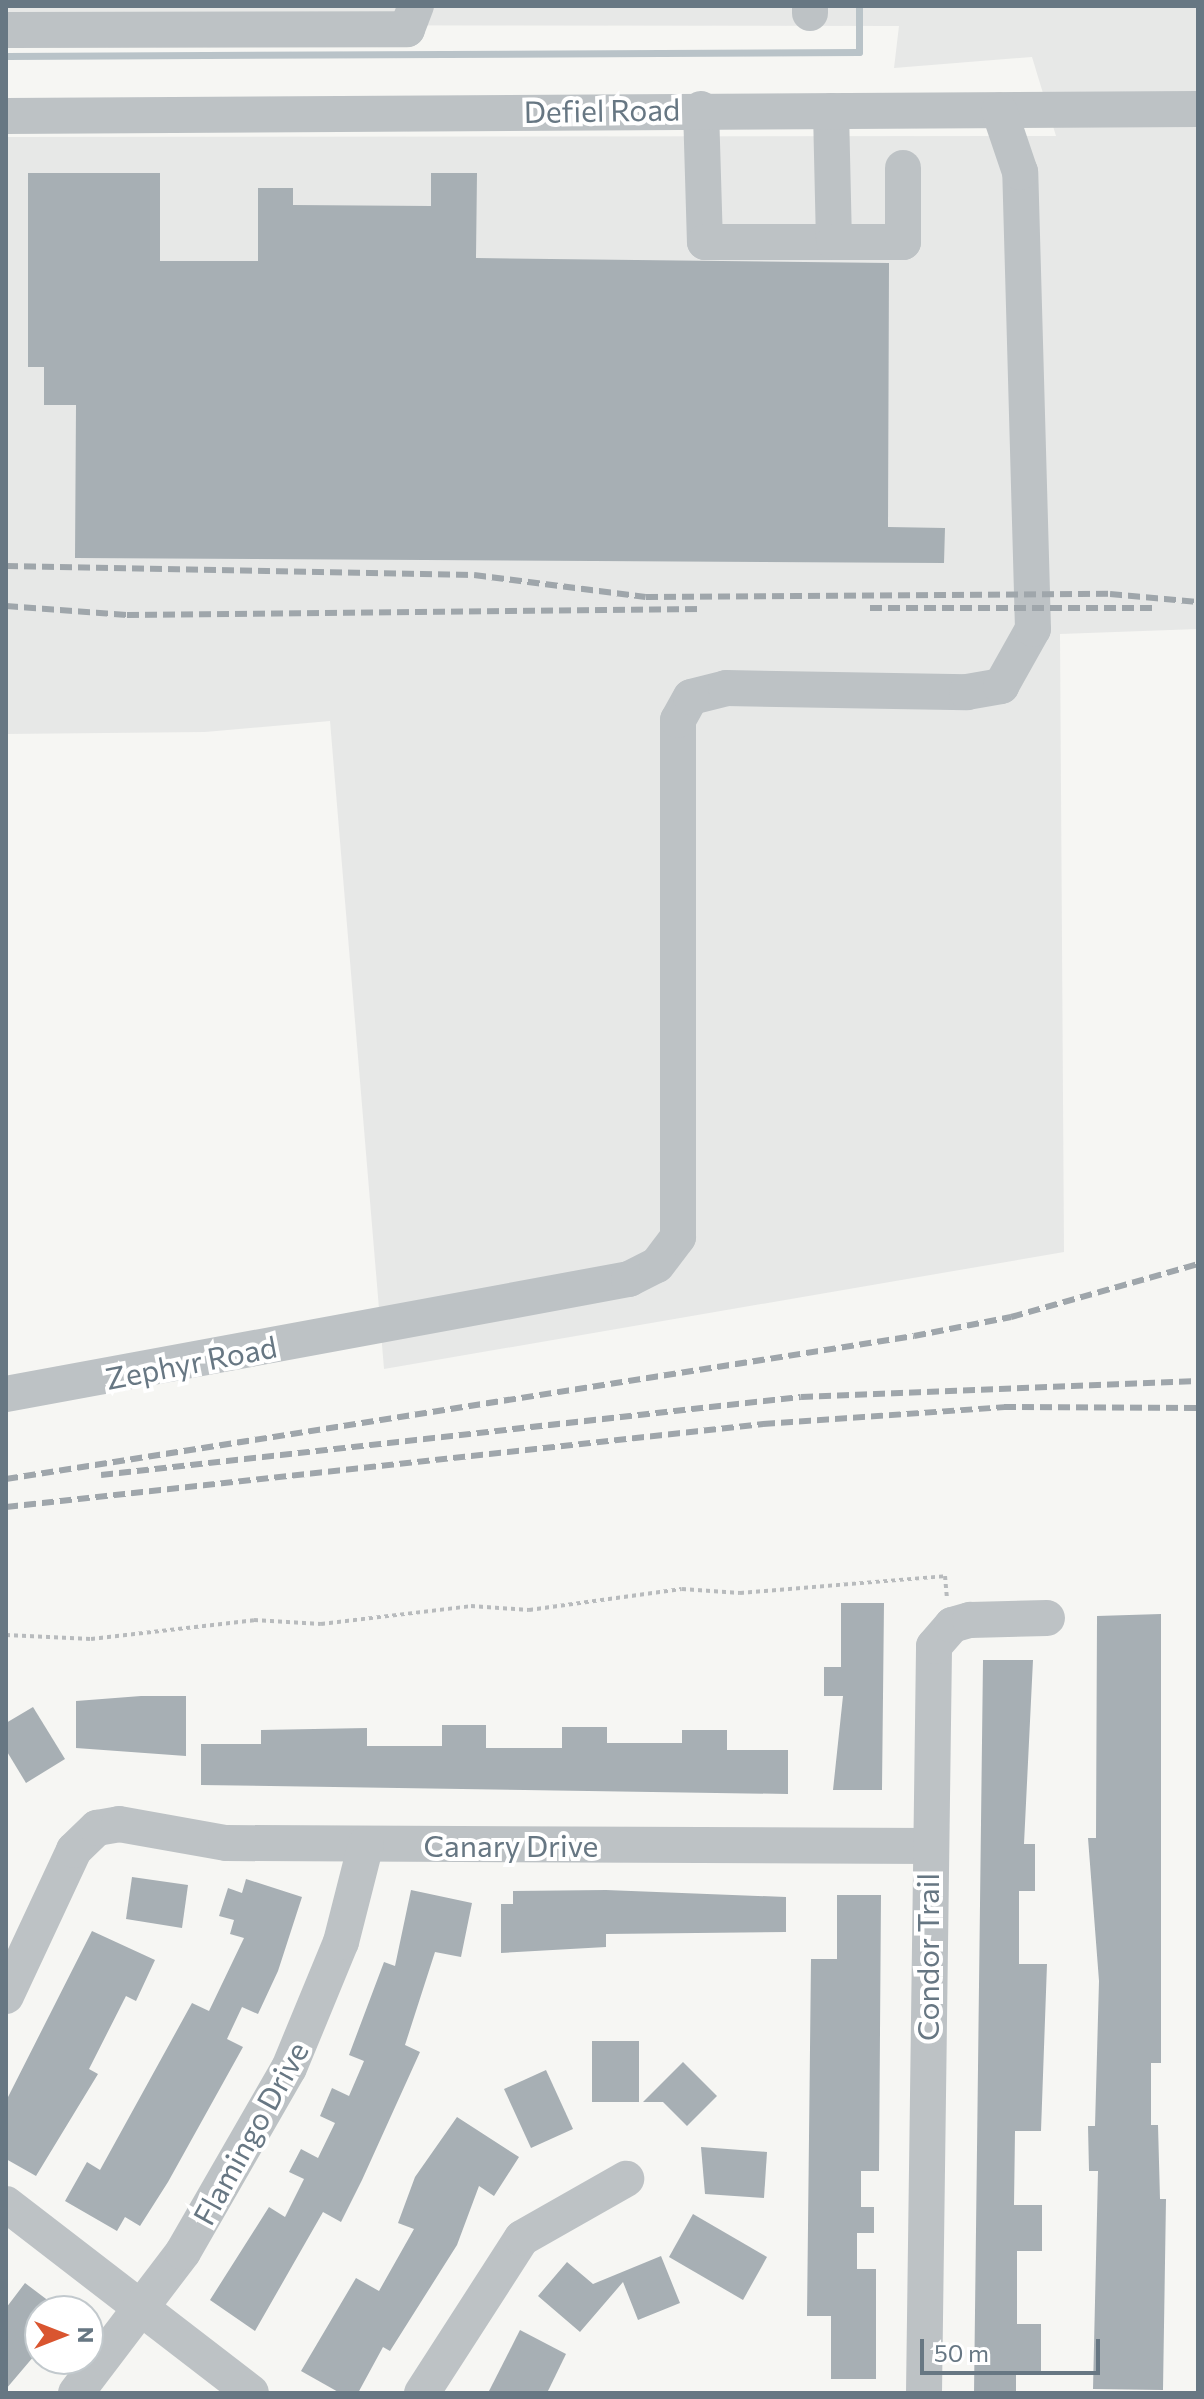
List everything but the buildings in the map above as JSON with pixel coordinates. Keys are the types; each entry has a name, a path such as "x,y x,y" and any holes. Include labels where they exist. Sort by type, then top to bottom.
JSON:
{"street":[{"path":"6,30 407,29 416,6"},
{"path":"701,109 705,242 903,242 903,168"},
{"name":"Defiel Road","path":"6,116 701,109 1198,109"},
{"name":"Zephyr Road","path":"6,1394 629,1279 657,1265 678,1237 678,720 691,697 726,688 967,692 1001,686 1019,662 1033,629 1020,172 999,110"},
{"path":"831,111 834,242"},
{"name":"Condor Trail","path":"924,2393 932,1659 939,1635 970,1620 1047,1618"},
{"name":"Canary Drive","path":"6,1996 74,1850 97,1828 119,1824 226,1843 928,1846"},
{"name":"Flamingo Drive","path":"76,2393 144,2308 289,2068 341,1942 366,1844"},
{"path":"422,2393 522,2238 626,2179"},
{"path":"6,2204 251,2393"}],"path":[{"path":"6,1635 91,1639 254,1620 321,1624 471,1606 529,1610 682,1589 740,1593 945,1576 947,1600 937,1608"}],"shaded area":[{"path":"6,6 1198,6 1198,629 1060,634 1064,1252 384,1369 330,721 205,732 6,734 6,137 1056,136 1032,57 894,68 899,26 6,25"}],"waterway":[{"path":"6,56 859,52 859,7"}],"railway":[{"path":"6,566 474,575 646,597 1110,594 1198,602"},
{"path":"6,606 127,615 702,609"},
{"path":"870,608 1154,608"},
{"path":"6,1479 914,1336 1011,1317 1198,1264"},
{"path":"101,1475 801,1397 1198,1381"},
{"path":"6,1507 763,1424 1004,1407 1198,1408"}]}
